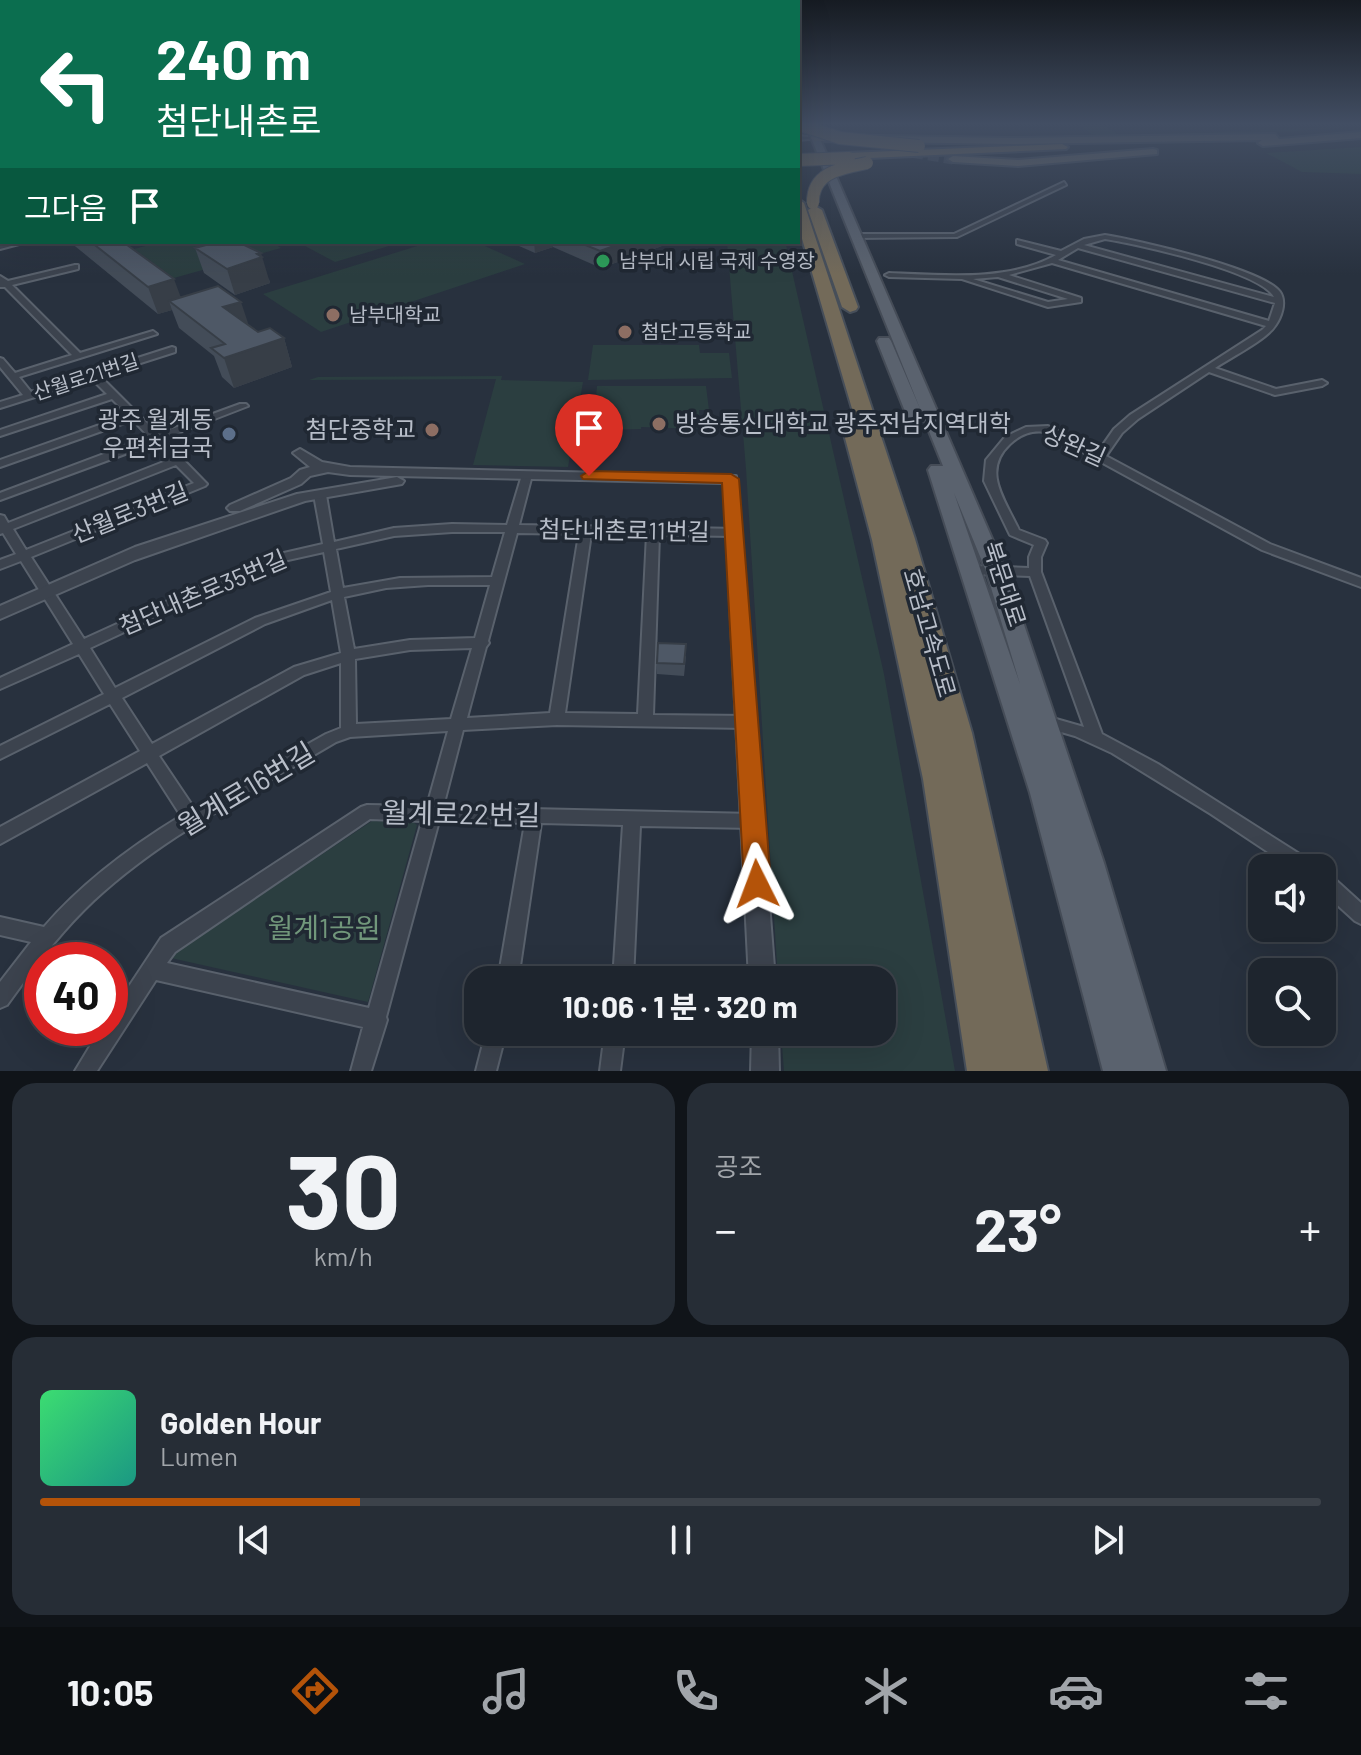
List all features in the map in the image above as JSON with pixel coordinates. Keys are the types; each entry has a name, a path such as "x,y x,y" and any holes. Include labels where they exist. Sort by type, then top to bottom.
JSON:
{"highway":[{"path":"805,203 819,180 829,175"},
{"name":"호남고속도로","path":"805,203 957,733 1027,1071"},
{"name":"호남고속도로","path":"800,242 884,540 936,764 988,1071"}],"main road":[{"name":"북문대로","path":"818,175 946,490 1044,793 1120,1071"},
{"name":"북문대로","path":"824,175 857,236 996,571 1089,863 1149,1071"}],"street":[{"path":"857,236 955,236 1064,184"},
{"path":"889,275 961,277 1037,267 1093,237 1113,238 1226,268 1264,282 1277,293 1277,315 1272,325 1251,342 1134,417 1118,431 1100,456"},
{"path":"1020,242 1062,254"},
{"path":"1077,245 1278,301"},
{"path":"1051,260 1272,325"},
{"path":"2,283 75,267"},
{"path":"961,277 1048,305 1078,300 994,273"},
{"path":"2,283 78,356"},
{"path":"13,376 153,334"},
{"name":"산월로21번길","path":"0,405 172,350"},
{"path":"0,361 29,396"},
{"path":"1208,369 1275,392 1322,383"},
{"name":"산월로3번길","path":"0,565 201,484 94,375"},
{"path":"0,433 114,395"},
{"path":"0,497 243,406"},
{"path":"0,464 135,416"},
{"name":"상완길","path":"1096,738 1035,572 1035,557 1041,543 1014,532 990,481 991,460 1017,432 1037,427 1048,429 1266,547 1361,583"},
{"path":"178,460 2,525 192,820"},
{"path":"298,479 295,489 321,494 344,479 331,469"},
{"path":"0,613 298,479 331,469 731,479 761,966"},
{"path":"134,555 250,513 321,494 371,483 502,474"},
{"name":"첨단내촌로11번길","path":"361,1071 527,475"},
{"path":"321,494 327,546 348,654 349,731"},
{"name":"첨단내촌로11번길","path":"327,546 394,532 513,529 736,532"},
{"path":"557,719 585,531"},
{"path":"645,719 653,532"},
{"name":"첨단내촌로35번길","path":"0,684 266,561 327,546"},
{"path":"972,570 1035,572"},
{"path":"337,594 384,584 424,580 499,581"},
{"name":"첨단내촌로35번길","path":"0,753 260,621 337,594"},
{"path":"0,836 299,671 348,654 415,642 482,643"},
{"name":"월계로16번길","path":"0,998 46,937 92,890 145,848 331,738 349,731 557,719 747,722"},
{"path":"1042,721 1062,724 1137,759 1284,854"},
{"name":"월계로22번길","path":"85,1071 168,945 367,812 754,821"},
{"path":"510,966 534,816"},
{"path":"624,966 632,818"},
{"path":"1336,892 1361,915"},
{"path":"0,926 46,937"},
{"path":"152,969 377,1020"},
{"path":"486,1071 492,1046"},
{"path":"610,1071 613,1046"},
{"path":"765,1046 765,1071"}],"green space":[{"path":"153,244 274,244 281,248 174,278 134,249"},
{"path":"312,244 396,244 335,262 305,246"},
{"path":"424,244 480,244 525,264 321,332 263,294"},
{"path":"727,244 786,245 884,674 955,1071 784,1071 782,1046 896,1046 896,966 777,966 746,469"},
{"path":"593,345 699,345 700,353 729,353 732,378 588,380"},
{"path":"502,376 501,380 583,382 568,467 473,465 496,379 309,380 318,377"},
{"path":"597,386 706,386 709,410 699,410 700,429 641,427 593,430"},
{"name":"월계1공원","path":"372,821 413,822 417,825 368,1002 171,958 177,951"}],"building":[{"path":"94,244 126,244 174,279 148,287"},
{"path":"210,244 242,244 261,253 257,254 262,257 227,269 195,248"},
{"path":"583,244 619,244 600,251"},
{"path":"218,286 241,302 223,307 258,332 270,328 284,338 224,358 211,348 225,344 169,301"},
{"path":"658,643 686,644 684,664 657,663"}],"place":[{"name":"남부대 시립 국제 수영장","path":"603,261"},
{"name":"남부대학교","path":"333,315"},
{"name":"첨단고등학교","path":"625,332"},
{"name":"방송통신대학교 광주전남지역대학","path":"659,424"},
{"name":"첨단중학교","path":"432,430"},
{"name":"광주 월계동 우편취급국","path":"229,434"}],"route":[{"path":"589,476 731,479 757,884"}]}
